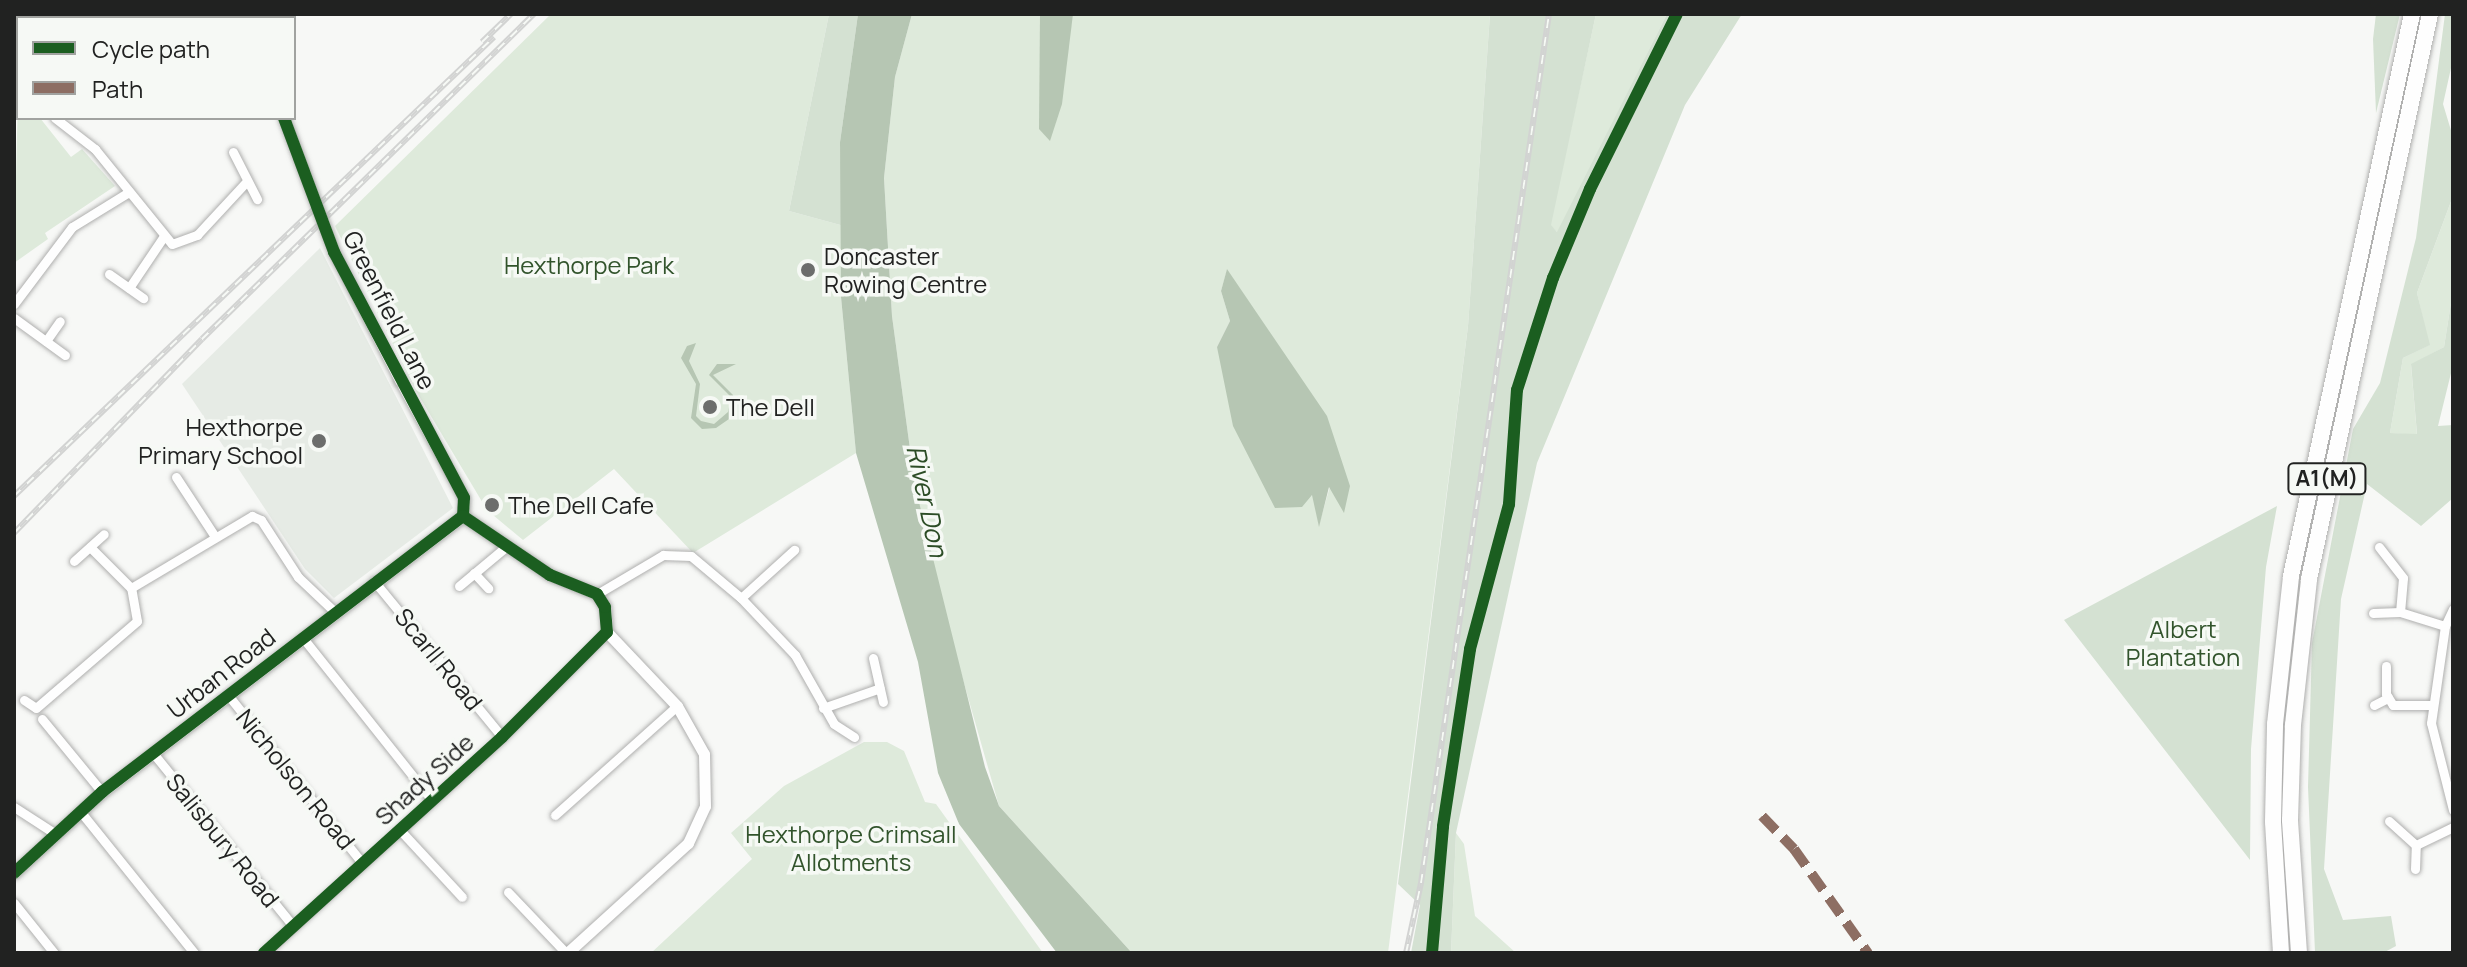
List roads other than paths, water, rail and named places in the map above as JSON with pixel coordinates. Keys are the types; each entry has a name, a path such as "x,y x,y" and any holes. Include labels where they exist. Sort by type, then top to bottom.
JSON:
{"highway":[{"name":"A1(M)","path":"2281,953 2273,822 2275,724 2291,576 2412,14"},
{"name":"A1(M)","path":"2299,953 2290,820 2293,725 2307,594 2322,500 2430,14"}],"street":[{"path":"61,120 95,149 172,244 189,241 247,181"},
{"name":"Greenfield Lane","path":"285,120 334,252 464,498 463,516"},
{"path":"233,152 257,199"},
{"path":"14,304 72,227 129,192"},
{"path":"129,288 164,236"},
{"path":"109,274 143,298"},
{"path":"14,318 65,355"},
{"path":"46,341 60,321"},
{"path":"176,477 214,535"},
{"path":"463,516 550,575 597,594 605,607 607,632 693,726 707,770 705,806 696,827 677,855 567,953 508,892"},
{"name":"Urban Road","path":"14,873 102,792 374,581 463,516"},
{"path":"131,588 243,517 257,517 298,577 336,613"},
{"path":"74,561 104,534"},
{"path":"459,586 507,546"},
{"path":"24,700 36,708 134,628 138,615 131,588 90,547"},
{"path":"2379,547 2403,578 2400,612"},
{"path":"741,598 794,550"},
{"path":"597,594 673,552 691,556 741,598 795,655 823,708 840,731 854,737"},
{"path":"474,573 488,588"},
{"name":"Scarll Road","path":"374,581 502,737"},
{"path":"2453,609 2445,626 2432,705 2442,780 2453,810"},
{"path":"2373,613 2400,612 2445,626"},
{"name":"Shady Side","path":"264,953 502,737 607,632"},
{"path":"303,638 432,800"},
{"path":"873,658 883,702"},
{"path":"2386,666 2388,698 2398,707 2432,705"},
{"path":"823,708 880,688"},
{"name":"Nicholson Road","path":"228,695 363,864"},
{"path":"2374,705 2388,698"},
{"path":"555,815 677,706"},
{"path":"42,719 102,792"},
{"name":"Salisbury Road","path":"153,753 293,926"},
{"path":"2442,780 2453,775"},
{"path":"14,807 54,833"},
{"path":"80,811 194,953"},
{"path":"2389,821 2416,845"},
{"path":"2416,845 2453,827"},
{"path":"400,830 462,897"},
{"path":"2415,869 2416,845"},
{"path":"14,903 54,953"}],"railway":[{"path":"482,42 511,14"},
{"path":"14,533 202,339 534,14"},
{"path":"1406,953 1421,883 1549,14"},
{"path":"14,496 494,37"}],"place":[{"name":"Doncaster Rowing Centre","path":"808,270"},
{"name":"The Dell","path":"710,407"},
{"name":"Hexthorpe Primary School","path":"319,441"},
{"name":"The Dell Cafe","path":"492,505"}],"park label":[{"name":"Hexthorpe Park","path":"589,265"},
{"name":"Albert Plantation","path":"2183,643"},
{"name":"Hexthorpe Crimsall Allotments","path":"851,848"}],"water label":[{"name":"River Don","path":"927,501"}]}
